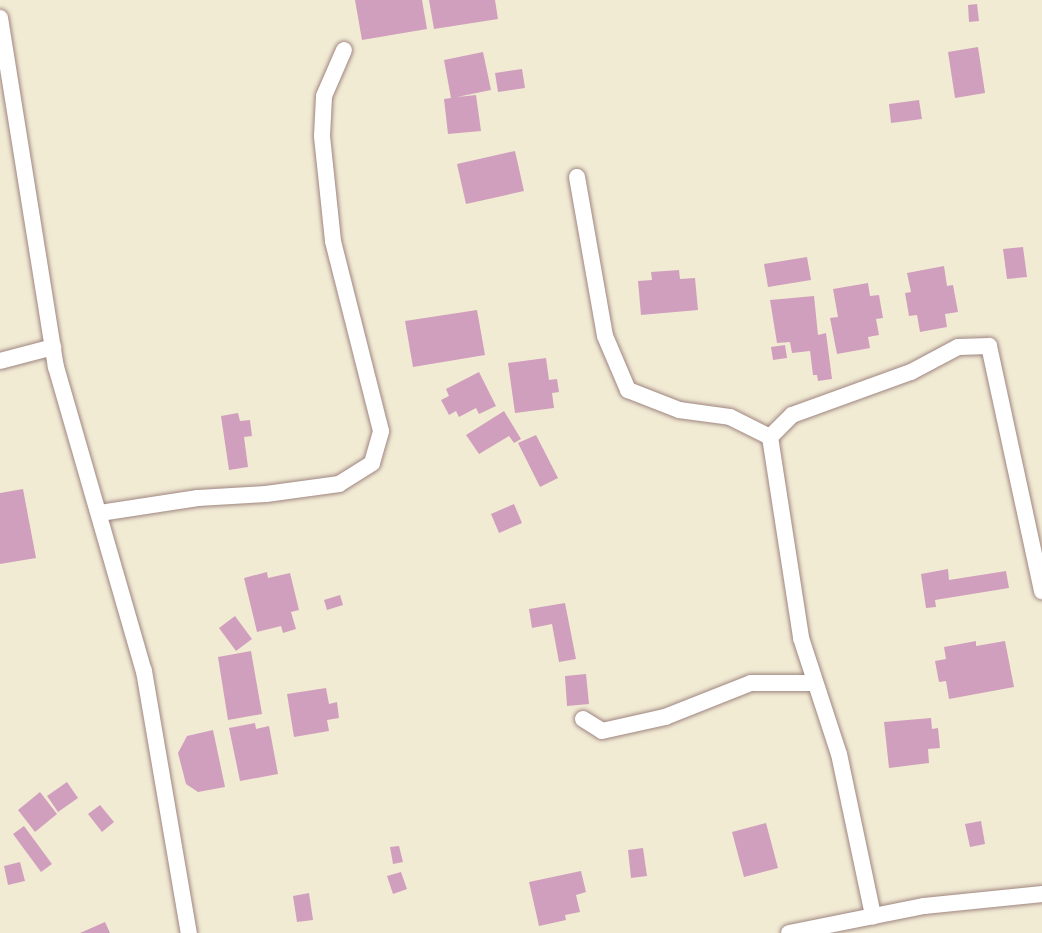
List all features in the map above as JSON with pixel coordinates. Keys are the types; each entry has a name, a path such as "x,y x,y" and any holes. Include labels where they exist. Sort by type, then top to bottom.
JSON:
{"street":[{"path":"0,18 53,347 144,671 189,933"},
{"path":"99,513 198,498 266,494 339,484 372,463 381,431 333,241 322,135 324,96 344,50"},
{"path":"577,177 605,336 628,390 679,410 730,417 770,436"},
{"path":"770,436 792,415 911,372 958,347 989,346 1042,591"},
{"path":"0,361 53,347"},
{"path":"770,436 801,638 839,754 873,916"},
{"path":"583,719 602,731 665,717 751,683 814,683"},
{"path":"789,933 873,916 1042,894"}],"building":[{"path":"355,0 422,0 427,29 362,40"},
{"path":"429,0 495,0 498,19 434,29"},
{"path":"977,4 979,21 969,22 968,5"},
{"path":"978,47 985,93 955,98 948,52"},
{"path":"483,52 491,90 457,97 476,95 481,131 448,134 444,99 451,98 444,60"},
{"path":"522,69 525,88 498,92 495,73"},
{"path":"919,100 922,119 891,123 889,104"},
{"path":"515,151 524,191 466,204 457,164"},
{"path":"1023,247 1027,277 1007,279 1003,249"},
{"path":"807,257 811,280 768,287 764,264"},
{"path":"944,266 947,286 953,285 958,312 945,314 947,327 920,332 917,315 909,316 905,293 911,292 907,273"},
{"path":"679,270 680,279 695,278 698,310 641,315 638,281 652,280 651,272"},
{"path":"868,283 870,296 879,295 883,318 876,319 879,335 868,337 870,348 837,354 830,318 838,317 833,289"},
{"path":"814,296 818,335 826,333 832,379 818,381 817,375 813,375 810,351 792,353 790,342 777,343 770,300"},
{"path":"477,310 485,355 413,367 405,321"},
{"path":"785,345 787,358 773,360 771,347"},
{"path":"546,358 549,380 557,379 559,392 552,393 554,408 515,413 508,363"},
{"path":"479,372 496,406 479,414 476,408 459,417 456,411 449,415 441,400 449,396 446,389"},
{"path":"504,411 521,439 514,443 509,436 479,454 466,435"},
{"path":"238,413 240,421 250,420 252,436 244,437 248,467 229,470 221,416"},
{"path":"536,435 558,478 540,487 518,443"},
{"path":"23,489 36,558 0,564 0,493"},
{"path":"514,504 522,523 499,533 491,514"},
{"path":"948,569 949,580 1006,571 1009,588 935,600 936,607 926,608 921,574"},
{"path":"267,572 268,578 290,573 299,610 291,612 296,629 283,633 281,626 257,632 244,578"},
{"path":"340,595 343,605 327,610 324,600"},
{"path":"565,603 576,659 559,662 552,624 532,628 529,609"},
{"path":"235,616 252,639 236,651 219,628"},
{"path":"976,641 976,646 1005,641 1014,687 949,699 946,681 939,682 935,661 946,659 944,647"},
{"path":"251,651 262,714 228,720 218,657"},
{"path":"586,674 589,704 567,706 565,676"},
{"path":"326,688 329,704 337,702 339,718 327,720 329,731 294,737 287,694"},
{"path":"931,718 932,729 938,728 940,748 928,749 929,763 889,768 884,722"},
{"path":"255,723 256,729 269,726 278,774 240,781 229,728"},
{"path":"213,730 225,787 198,792 186,784 178,753 187,736"},
{"path":"67,782 78,798 58,812 47,796"},
{"path":"40,792 57,814 35,832 18,810"},
{"path":"100,805 114,822 102,832 88,814"},
{"path":"981,821 985,844 970,847 965,824"},
{"path":"766,823 778,868 744,877 732,832"},
{"path":"24,826 52,864 41,872 13,834"},
{"path":"399,846 403,862 393,864 390,847"},
{"path":"643,848 647,876 631,878 628,850"},
{"path":"20,862 25,881 8,885 4,866"},
{"path":"581,871 586,892 576,895 580,912 565,915 566,920 539,926 529,882"},
{"path":"401,872 407,889 393,894 387,876"},
{"path":"309,893 313,920 297,922 293,896"},
{"path":"105,922 110,933 80,933"}]}
